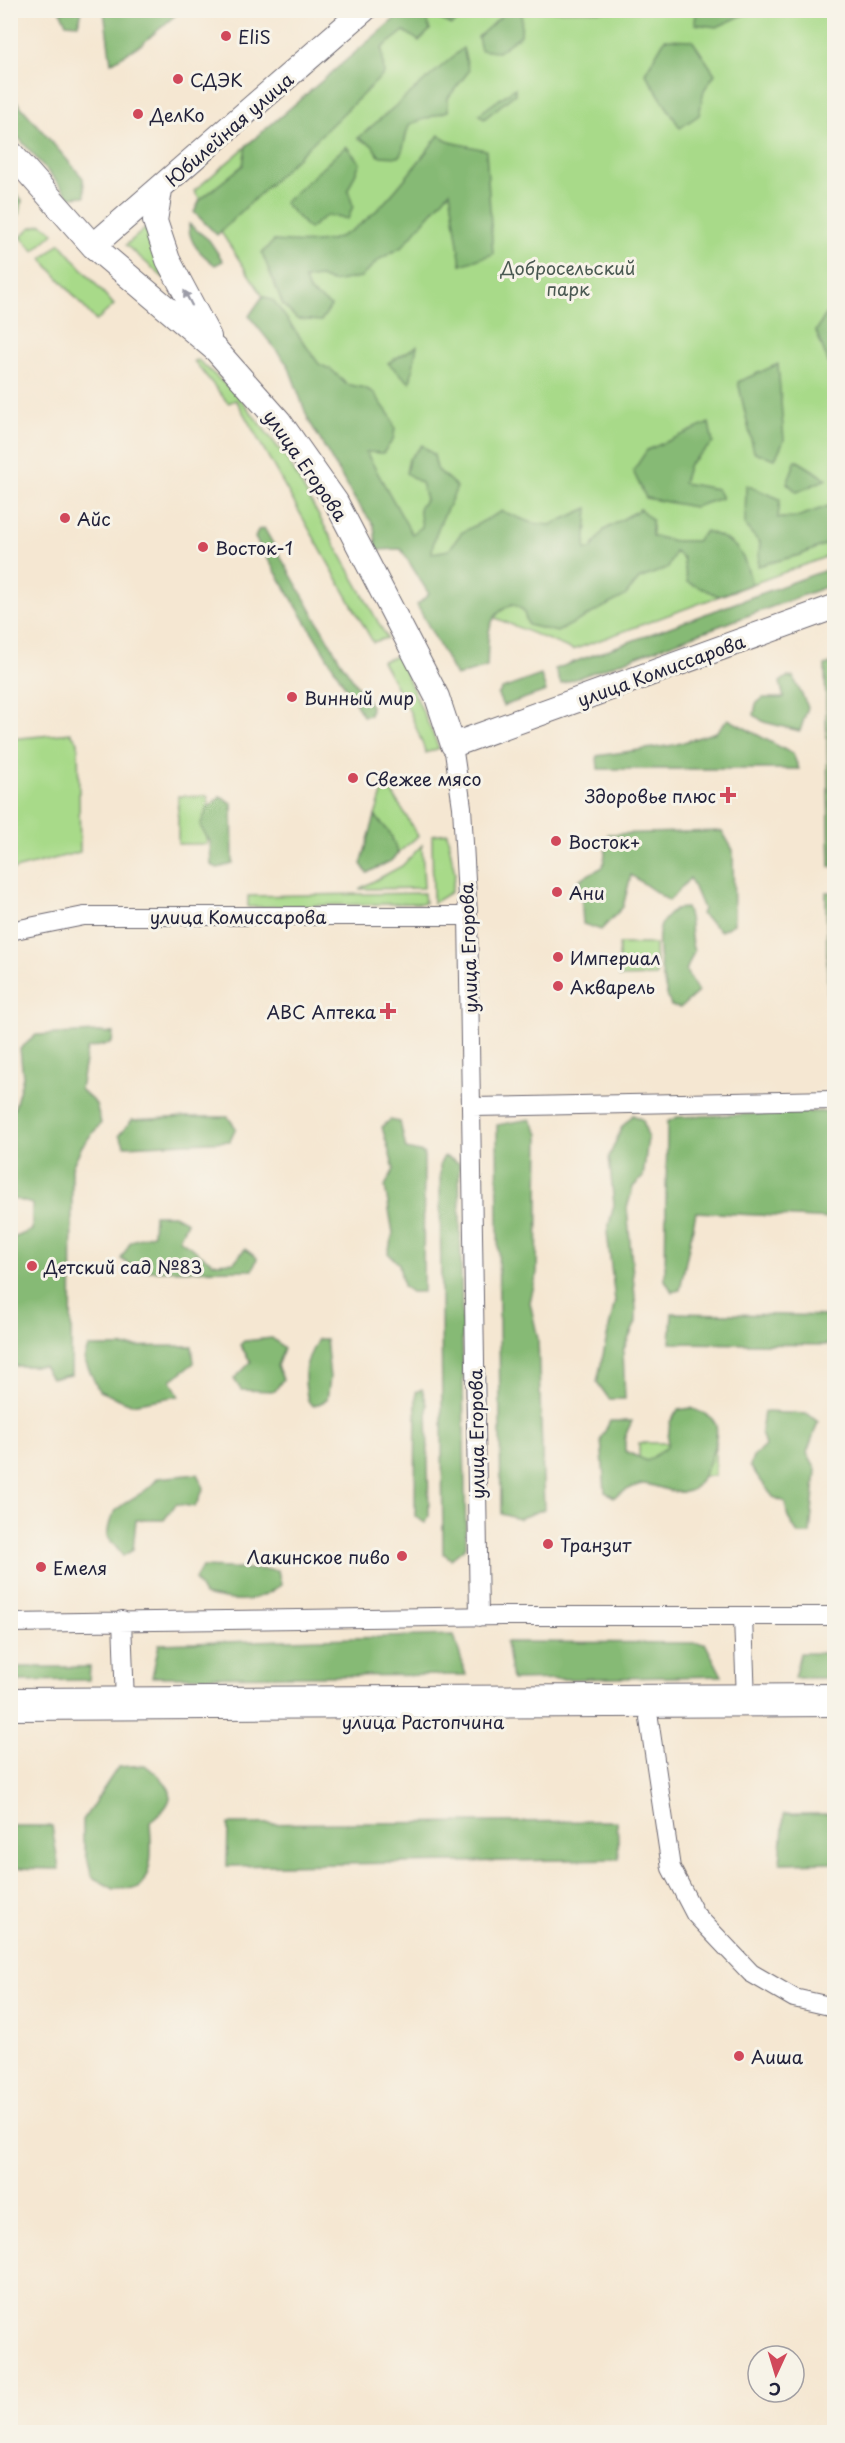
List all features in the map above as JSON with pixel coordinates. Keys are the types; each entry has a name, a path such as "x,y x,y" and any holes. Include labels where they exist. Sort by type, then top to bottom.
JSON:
{"highway":[{"name":"улица Растопчина","path":"10,1704 834,1700"},
{"name":"улица Растопчина","path":"10,1723 834,1718"}],"main road":[{"name":"Юбилейная улица","path":"93,246 364,10"},
{"name":"улица Егорова","path":"10,152 93,246 216,350 279,421 336,502 437,697 453,745"},
{"name":"улица Егорова","path":"160,190 155,221 168,260 216,350"},
{"name":"улица Комиссарова","path":"453,745 834,607"}],"street":[{"name":"улица Егорова","path":"453,745 462,807 468,916 479,1617"},
{"name":"улица Комиссарова","path":"10,931 84,916 468,916"},
{"path":"472,1107 834,1100"},
{"path":"10,1623 122,1620 834,1616"},
{"path":"743,1617 746,1701"},
{"path":"122,1620 124,1703"},
{"path":"649,1719 671,1868 695,1914 751,1972 794,1998 834,2007"}],"green space":[{"path":"104,10 180,11 142,44 111,63"},
{"path":"405,10 474,11 452,25 424,12 430,30 419,41 404,31 382,48 384,74 217,235 194,212 200,200 243,165 246,146"},
{"path":"696,10 752,11 717,27 695,24"},
{"path":"60,11 82,11 78,24 66,23"},
{"name":"Добросельский парк","path":"405,11 834,11 834,554 573,650 449,599 316,377 194,191"},
{"path":"507,11 522,11 521,35 498,52 481,50 478,37"},
{"path":"665,39 692,40 715,74 704,90 699,115 680,128 645,73"},
{"path":"463,48 469,71 448,98 448,111 410,124 399,157 379,156 372,145 358,138"},
{"path":"515,88 515,94 484,119 479,114"},
{"path":"10,94 83,178 85,196 70,197 11,129"},
{"path":"439,135 450,142 486,150 493,254 461,265 450,191 402,247 380,259 361,277 332,282 320,277 305,279 309,291 331,306 321,321 297,319 283,305 262,253 274,241 330,240 346,234 361,224 390,196"},
{"path":"346,146 360,163 348,190 353,206 348,219 327,215 309,229 284,203"},
{"path":"11,188 22,200 20,214 11,216"},
{"path":"42,224 54,233 34,251 21,237 30,228"},
{"path":"189,224 209,240 223,261 215,265 200,252 191,237"},
{"path":"146,228 165,279 126,245"},
{"path":"60,243 114,305 96,321 42,259"},
{"path":"263,296 274,301 319,364 332,370 346,384 365,388 374,393 391,417 395,429 393,440 383,453 366,452 412,534 422,527 419,508 426,499 421,483 406,473 409,459 422,445 434,455 437,469 457,487 438,528 432,553 449,550 461,533 502,511 532,523 550,525 588,508 585,549 591,549 604,530 640,509 652,520 652,536 675,541 696,541 706,531 726,539 742,556 752,584 719,596 687,582 683,558 675,552 668,568 639,579 625,596 557,632 528,625 523,610 513,604 503,609 492,622 490,629 487,667 456,676 417,605 429,594 401,549 377,550 374,525 357,503 308,419 288,365 249,316"},
{"path":"834,301 834,369 831,369 816,331"},
{"path":"417,346 410,383 388,363"},
{"path":"198,360 239,397 287,459 387,638 373,642 236,400 228,403 194,361"},
{"path":"778,364 784,440 775,459 754,452 738,382"},
{"path":"709,423 713,443 689,464 683,483 717,489 722,498 694,507 646,498 633,471 647,450"},
{"path":"796,460 827,479 797,492 787,483"},
{"path":"746,485 780,499 778,518 794,518 834,504 834,541 800,555 758,566 760,543 745,526"},
{"path":"264,528 341,662 371,706 370,715 363,716 255,538 258,530"},
{"path":"834,567 834,584 561,684 555,669"},
{"path":"398,656 439,748 426,753 410,712 382,661"},
{"path":"834,662 834,867 830,867 825,665"},
{"path":"541,675 546,691 503,706 498,695 502,689"},
{"path":"787,677 793,677 808,707 800,731 764,722 754,715 756,704 763,698 784,698 780,682"},
{"path":"728,719 793,754 799,769 598,769 597,756 674,745 716,732"},
{"path":"71,733 78,742 80,852 11,870 11,739"},
{"path":"387,784 418,836 398,853 390,833 375,816"},
{"path":"178,796 208,796 207,844 178,844"},
{"path":"220,797 232,803 233,864 218,868 211,865 210,842 200,826 207,808"},
{"path":"375,816 390,833 398,853 391,861 367,873 361,864"},
{"path":"722,831 733,850 734,924 721,931 701,914 703,909 690,878 669,901 631,875 623,907 601,930 583,924 580,879 603,867 608,834"},
{"path":"447,833 455,874 451,892 433,903 432,835"},
{"path":"422,845 424,888 359,889 402,866"},
{"path":"826,892 834,892 834,1077 829,1073"},
{"path":"424,893 425,903 248,907 248,896"},
{"path":"686,908 694,951 686,971 698,992 680,1008 671,1006 668,998 660,964 659,940 665,919 675,909"},
{"path":"619,944 655,944 656,976 619,977"},
{"path":"113,1033 112,1043 87,1049 80,1089 96,1104 101,1123 82,1146 72,1167 71,1375 51,1378 43,1366 11,1366 11,1239 32,1230 32,1204 11,1198 11,1111 14,1110 23,1077 20,1049 36,1035"},
{"path":"834,1111 834,1219 696,1212 680,1290 672,1292 665,1280 667,1122 677,1117"},
{"path":"633,1115 643,1120 648,1138 643,1177 633,1187 627,1208 636,1322 623,1351 625,1399 609,1399 597,1382 615,1301 607,1232 614,1205 609,1157 622,1127"},
{"path":"228,1117 236,1128 230,1141 125,1146 119,1135 132,1120"},
{"path":"530,1119 539,1134 537,1273 530,1302 538,1339 544,1509 518,1519 501,1514 497,1125"},
{"path":"390,1120 400,1122 406,1149 424,1153 423,1292 411,1292 403,1286 399,1264 388,1253 393,1233 385,1186 394,1169 382,1127"},
{"path":"444,1156 459,1163 466,1547 451,1559 443,1553 440,1164"},
{"path":"154,1215 174,1215 187,1222 179,1239 213,1263 234,1262 245,1249 257,1258 253,1270 140,1271 121,1259 131,1241 153,1234"},
{"path":"672,1313 834,1316 834,1345 670,1343"},
{"path":"272,1338 284,1348 277,1366 283,1379 275,1391 241,1390 234,1379 251,1362 240,1345 244,1341"},
{"path":"318,1339 326,1339 330,1378 327,1400 314,1406 308,1401 305,1376 307,1362"},
{"path":"192,1346 194,1363 171,1380 179,1396 131,1404 99,1391 84,1359 88,1347"},
{"path":"422,1389 427,1404 429,1516 425,1523 415,1516 416,1392"},
{"path":"691,1408 712,1419 717,1433 705,1472 694,1488 677,1492 640,1484 614,1497 605,1492 601,1439 610,1421 632,1421 625,1436 625,1451 647,1461 667,1447 670,1422 678,1410"},
{"path":"764,1412 808,1414 818,1422 807,1453 816,1470 810,1534 798,1534 788,1518 785,1502 773,1497 750,1466 753,1457 765,1446 761,1432"},
{"path":"639,1443 715,1443 715,1476 639,1475"},
{"path":"197,1474 204,1488 195,1507 176,1504 164,1520 136,1520 133,1550 123,1556 107,1536 114,1513 158,1478"},
{"path":"202,1567 278,1570 281,1585 253,1599 235,1600 204,1595 195,1579"},
{"path":"454,1635 466,1675 152,1677 159,1644"},
{"path":"506,1642 705,1643 722,1676 512,1680"},
{"path":"800,1653 834,1653 834,1678 794,1678"},
{"path":"11,1667 90,1667 89,1680 11,1681"},
{"path":"145,1765 162,1779 170,1792 170,1799 150,1822 151,1856 144,1881 139,1888 114,1889 92,1877 83,1841 83,1820 118,1767"},
{"path":"784,1814 834,1814 834,1862 780,1863"},
{"path":"617,1821 619,1859 227,1866 228,1824"},
{"path":"11,1826 52,1826 59,1869 11,1868"}],"place":[{"name":"EliS","path":"226,36"},
{"name":"СДЭК","path":"178,79"},
{"name":"ДелКо","path":"138,114"},
{"name":"Айс","path":"65,518"},
{"name":"Восток-1","path":"203,547"},
{"name":"Винный мир","path":"292,697"},
{"name":"Свежее мясо","path":"353,778"},
{"name":"Здоровье плюс","path":"728,795"},
{"name":"Восток+","path":"556,841"},
{"name":"Ани","path":"557,892"},
{"name":"Империал","path":"558,957"},
{"name":"Акварель","path":"558,986"},
{"name":"ABC Аптека","path":"388,1011"},
{"name":"Детский сад №83","path":"32,1266"},
{"name":"Транзит","path":"548,1544"},
{"name":"Лакинское пиво","path":"402,1556"},
{"name":"Емеля","path":"41,1567"},
{"name":"Аиша","path":"739,2056"}]}
